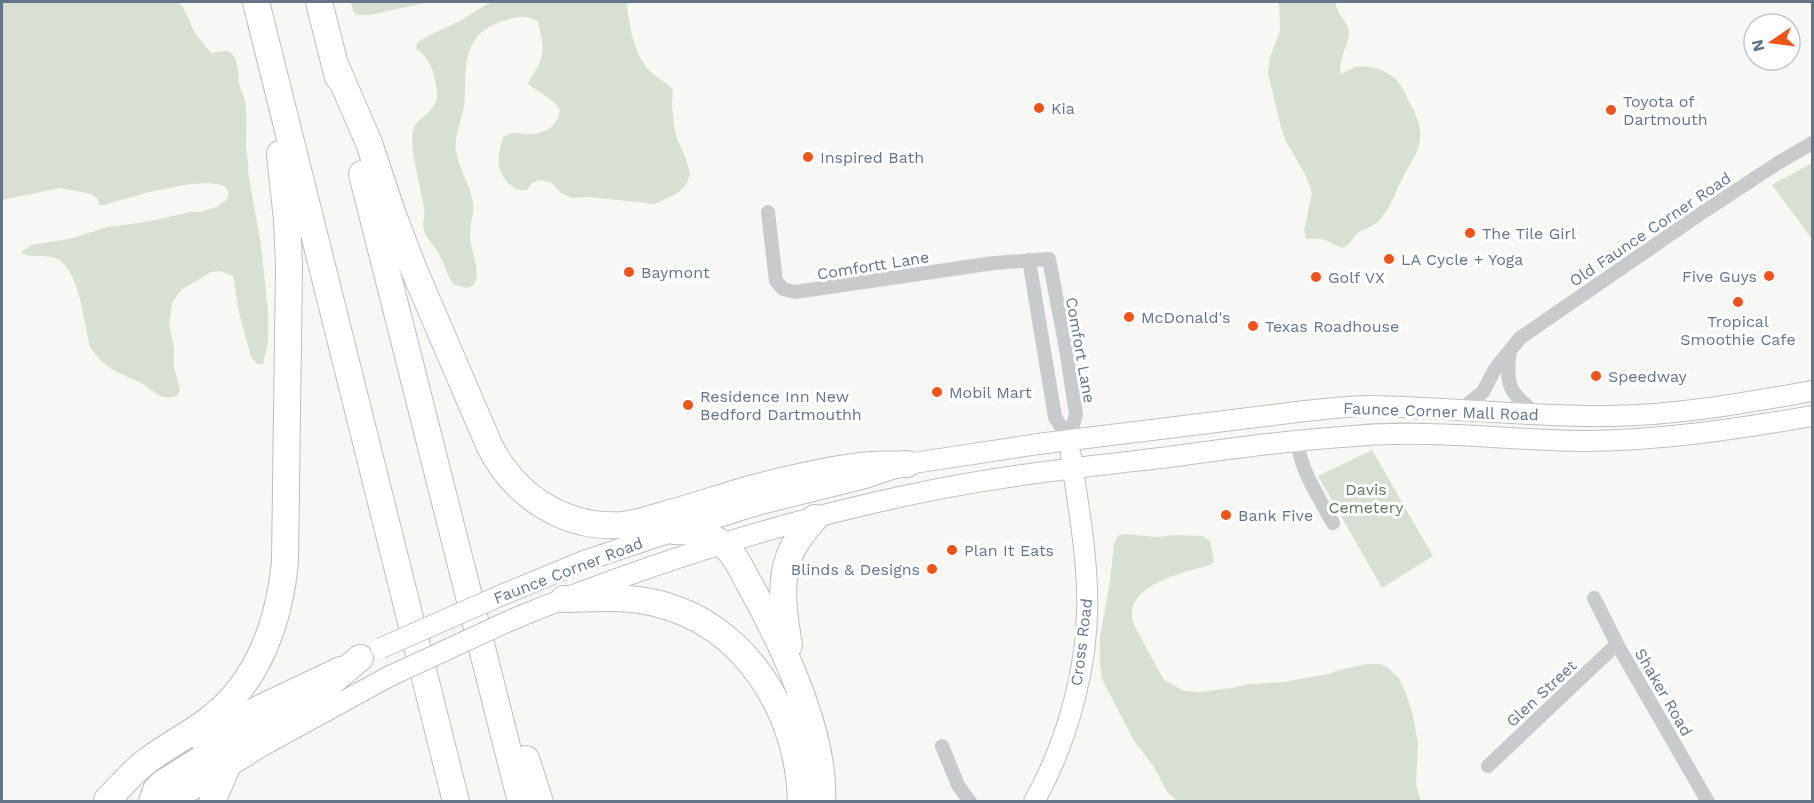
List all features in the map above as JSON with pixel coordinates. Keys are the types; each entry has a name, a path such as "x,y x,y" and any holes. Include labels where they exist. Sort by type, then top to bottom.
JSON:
{"highway":[{"path":"255,2 456,801"},
{"path":"319,2 521,801"},
{"path":"106,801 142,764 201,726 223,708 256,663 279,607 285,561 289,266 287,220 270,58"},
{"path":"334,62 369,143 414,270 490,447 497,461 515,484 539,504 576,520 624,525 798,477 862,466 906,464"},
{"path":"793,675 784,607 786,567 795,545 815,518"},
{"path":"674,531 705,534 722,543 734,558 758,600 793,675 816,742 821,770 822,801"},
{"path":"564,598 626,598 657,603 698,620 727,639 752,664 779,708 796,754 801,801"},
{"path":"152,801 156,790 163,783 250,729 324,688 370,653"},
{"path":"484,653 514,722 540,801"},
{"path":"432,703 443,801"},
{"path":"212,801 228,767"}],"main road":[{"name":"Faunce Corner Mall Road","path":"1069,440 1336,408 1367,406 1538,415 1612,416 1744,403 1812,391"},
{"name":"Faunce Corner Mall Road","path":"1073,468 1340,436 1425,433 1560,440 1624,440 1712,433 1812,416"},
{"name":"Faunce Corner Road","path":"106,801 221,727 260,705 370,653 584,561 776,500 865,478 906,464 1069,440"},
{"name":"Cross Road","path":"1034,801 1056,756 1070,714 1080,673 1086,631 1088,600 1085,562 1069,440"},
{"name":"Faunce Corner Road","path":"173,801 299,724 388,677 564,598 722,543 815,518 936,489 1073,468"}],"street":[{"name":"Old Faunce Corner Road","path":"1460,410 1483,392 1495,369 1510,348 1526,333 1778,163 1812,144"},
{"name":"Comfortt Lane","path":"768,212 774,275 779,285 788,291 795,292 975,266 1049,259"},
{"name":"Comfort Lane","path":"1049,259 1076,414 1069,440"},
{"path":"1029,260 1055,417 1069,440"},
{"path":"1510,348 1508,375 1511,388 1516,397 1538,415"},
{"path":"1297,441 1305,472 1333,523"},
{"name":"Shaker Road","path":"1594,598 1617,644 1708,801"},
{"name":"Glen Street","path":"1488,766 1617,644"},
{"path":"942,746 958,785 970,801"}],"green space":[{"path":"2,2 178,2 183,7 195,33 211,53 226,51 233,55 237,62 239,83 246,106 248,172 261,245 268,311 268,342 263,364 257,364 251,357 239,313 233,276 220,271 211,272 181,290 172,303 169,325 174,347 174,366 180,390 177,396 161,396 141,383 108,367 97,357 89,343 76,286 64,264 54,258 21,253 31,245 69,239 108,227 201,212 217,207 229,195 225,187 201,183 166,188 104,205 99,205 98,199 91,194 60,188 2,200"},
{"path":"351,2 430,2 370,15 357,15 353,11"},
{"path":"493,2 630,2 627,5 629,22 641,58 651,72 673,90 674,126 690,174 687,183 678,193 655,204 589,197 572,198 561,193 552,183 541,180 532,183 527,190 519,190 511,186 501,174 500,168 499,156 503,137 512,133 533,134 549,129 559,116 560,110 555,103 528,84 542,55 538,21 520,17 507,19 494,25 479,35 469,53 464,106 456,140 457,158 473,203 470,241 477,272 474,285 467,288 453,284 439,254 424,231 424,208 412,138 415,126 434,105 437,93 434,74 429,62 416,49 417,43 423,39"},
{"path":"1279,2 1336,2 1349,32 1340,74 1361,66 1390,75 1403,89 1418,122 1420,139 1418,150 1388,208 1375,224 1355,235 1343,248 1322,239 1306,238 1304,230 1312,193 1306,176 1281,128 1268,73 1270,57 1280,31"},
{"path":"1812,163 1812,239 1772,185"},
{"name":"Davis Cemetery","path":"1372,450 1433,556 1382,588 1318,476"},
{"path":"1123,534 1159,537 1203,536 1210,541 1214,562 1157,583 1136,600 1132,611 1134,625 1164,680 1184,691 1199,692 1250,684 1284,682 1367,664 1380,664 1387,667 1399,678 1413,716 1418,744 1416,785 1421,801 1178,802 1167,792 1154,767 1134,741 1102,679 1100,637 1114,544 1118,536"}],"place":[{"name":"Kia","path":"1039,108"},
{"name":"Toyota of Dartmouth","path":"1611,110"},
{"name":"Inspired Bath","path":"808,157"},
{"name":"The Tile Girl","path":"1470,233"},
{"name":"LA Cycle + Yoga","path":"1389,259"},
{"name":"Baymont","path":"629,272"},
{"name":"Five Guys","path":"1769,276"},
{"name":"Golf VX","path":"1316,277"},
{"name":"Tropical Smoothie Cafe","path":"1738,302"},
{"name":"McDonald's","path":"1129,317"},
{"name":"Texas Roadhouse","path":"1253,326"},
{"name":"Speedway","path":"1596,376"},
{"name":"Mobil Mart","path":"937,392"},
{"name":"Residence Inn New Bedford Dartmouthh","path":"688,405"},
{"name":"Bank Five","path":"1226,515"},
{"name":"Plan It Eats","path":"952,550"},
{"name":"Blinds & Designs","path":"932,569"}]}
